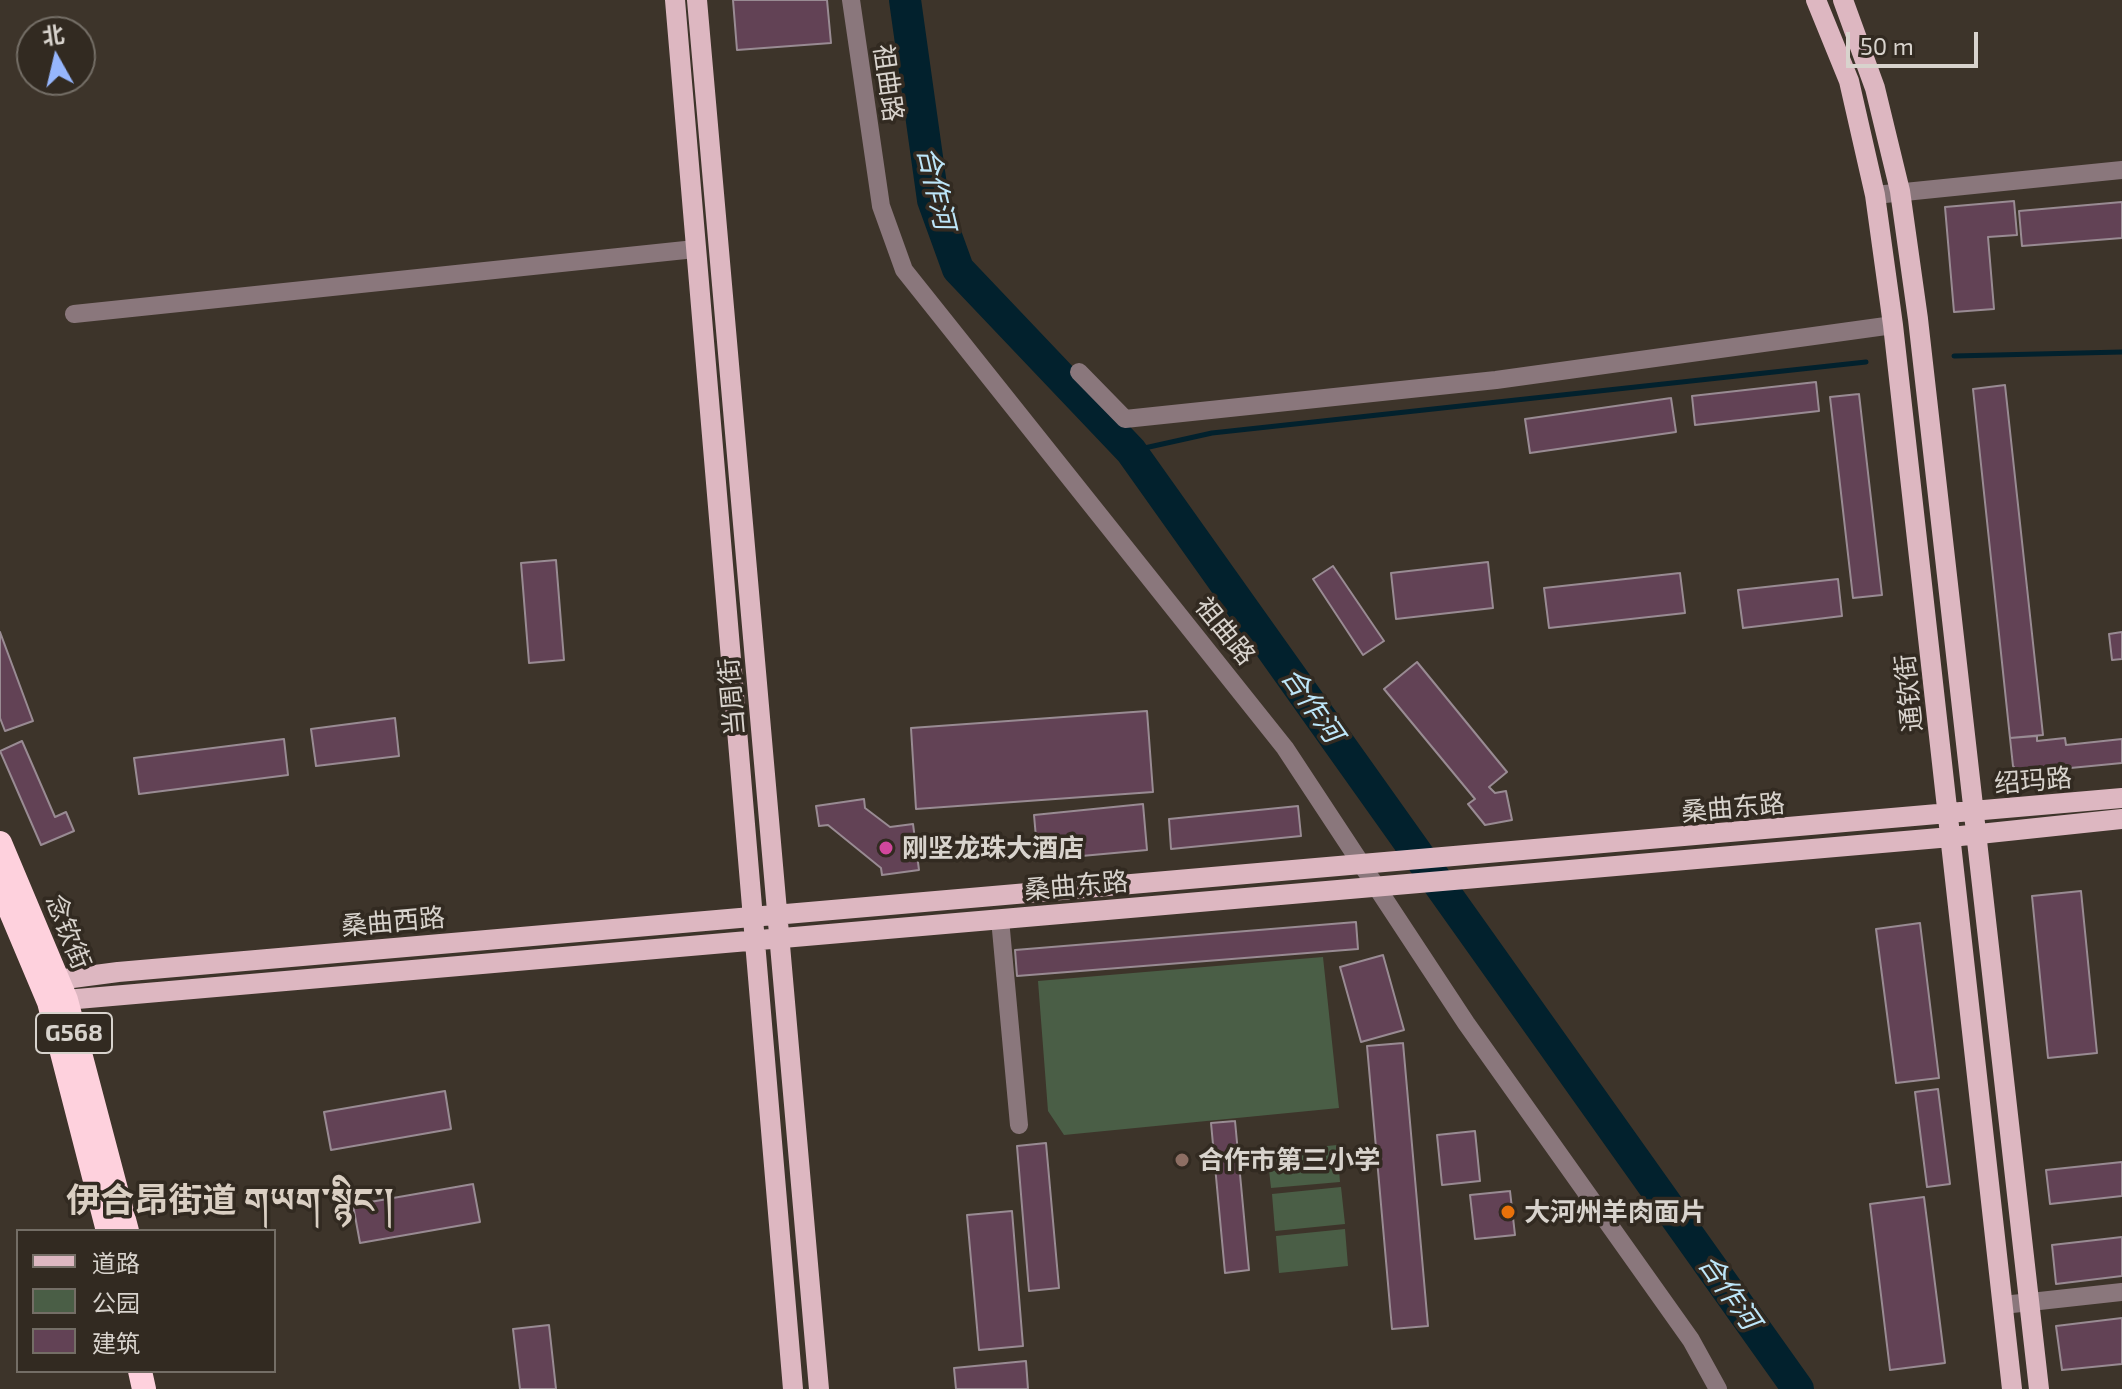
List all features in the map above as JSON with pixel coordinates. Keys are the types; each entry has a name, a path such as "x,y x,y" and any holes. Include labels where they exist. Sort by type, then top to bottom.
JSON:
{"highway":[{"name":"念钦街","path":"0,843 53,991 126,1229"},
{"name":"念钦街","path":"2,894 53,991 108,1229"}],"main road":[{"name":"当周街","path":"675,0 793,1389"},
{"name":"当周街","path":"697,0 819,1389"},
{"name":"通钦街","path":"1816,0 1849,81 1875,195 1893,325 2012,1389"},
{"path":"1843,0 1875,88 1900,191 2039,1389"},
{"name":"绍玛路","path":"1949,815 2122,798"},
{"name":"桑曲东路","path":"752,917 1949,815"},
{"name":"绍玛路","path":"1951,837 2122,819"},
{"name":"桑曲东路","path":"753,940 1951,837"},
{"name":"桑曲西路","path":"53,991 752,917"},
{"name":"桑曲西路","path":"53,991 753,940"}],"street":[{"name":"祖曲路","path":"851,0 881,206 904,270 1285,748 1466,1023 1691,1340 1718,1389"},
{"path":"1875,195 2122,170"},
{"path":"74,314 695,249"},
{"path":"1079,372 1125,419 1496,380 1893,325"},
{"path":"1000,919 1019,1125"},
{"path":"2003,1305 2122,1292"}],"green space":[{"path":"1323,957 1339,1108 1064,1135 1048,1111 1038,981"},
{"path":"1337,1145 1340,1182 1271,1188 1267,1152"},
{"path":"1341,1187 1345,1224 1275,1231 1272,1194"},
{"path":"1345,1229 1348,1266 1279,1273 1276,1236"}],"building":[{"path":"733,0 827,0 831,43 737,50"},
{"path":"2014,201 2017,235 1988,237 1994,309 1954,312 1945,207"},
{"path":"2122,202 2122,238 2022,246 2019,211"},
{"path":"1816,382 1819,411 1695,425 1692,396"},
{"path":"2005,385 2043,735 2010,738 1973,389"},
{"path":"1859,394 1882,595 1853,598 1830,397"},
{"path":"1671,398 1676,432 1530,453 1525,419"},
{"path":"556,560 564,660 529,663 521,563"},
{"path":"1488,562 1493,608 1396,619 1391,573"},
{"path":"1333,566 1384,641 1363,655 1313,579"},
{"path":"1680,573 1685,613 1549,628 1544,588"},
{"path":"1838,579 1842,616 1743,628 1738,590"},
{"path":"0,632 33,721 5,731 0,718"},
{"path":"2122,632 2122,659 2112,660 2109,634"},
{"path":"1417,662 1507,772 1489,787 1495,793 1506,791 1512,820 1485,825 1468,804 1475,799 1384,689"},
{"path":"1147,711 1153,792 916,809 911,728"},
{"path":"395,718 399,756 316,766 311,729"},
{"path":"2037,736 2037,741 2065,738 2066,745 2122,739 2122,763 2019,773 2013,766 2010,738"},
{"path":"284,739 288,775 139,794 134,758"},
{"path":"22,741 55,817 66,812 74,831 41,845 0,751"},
{"name":"刚坚龙珠大酒店","path":"864,799 865,808 890,827 913,824 919,870 882,875 881,868 828,825 819,826 816,806"},
{"path":"1143,804 1147,850 1038,860 1034,815"},
{"path":"1298,806 1301,836 1171,849 1169,819"},
{"path":"2081,891 2097,1053 2048,1058 2032,896"},
{"path":"1356,922 1358,949 1017,976 1015,950"},
{"path":"1920,923 1939,1078 1896,1083 1876,929"},
{"path":"1383,955 1404,1030 1361,1042 1340,967"},
{"path":"1403,1043 1428,1326 1392,1329 1367,1046"},
{"path":"1938,1089 1950,1184 1927,1187 1915,1092"},
{"path":"445,1091 451,1129 331,1150 324,1112"},
{"path":"1235,1121 1249,1270 1225,1273 1211,1123"},
{"path":"1475,1131 1480,1181 1442,1185 1437,1135"},
{"path":"1046,1143 1059,1288 1029,1291 1017,1146"},
{"path":"2122,1162 2122,1196 2050,1204 2046,1170"},
{"path":"473,1184 480,1222 360,1243 353,1205"},
{"path":"1510,1191 1515,1235 1475,1239 1470,1195"},
{"path":"1924,1197 1945,1363 1890,1370 1870,1204"},
{"path":"1012,1211 1023,1346 979,1350 967,1215"},
{"path":"2122,1237 2122,1276 2056,1284 2052,1245"},
{"path":"2122,1318 2122,1364 2062,1370 2056,1326"},
{"path":"549,1325 556,1389 520,1389 513,1329"},
{"path":"1026,1361 1028,1389 956,1389 954,1368"}],"waterway":[{"name":"合作河","path":"905,0 933,200 958,269 1131,451 1798,1389"},
{"path":"1954,356 2122,352"},
{"path":"1131,451 1212,433 1866,362"}],"place":[{"name":"刚坚龙珠大酒店","path":"886,848"},
{"name":"合作市第三小学","path":"1182,1160"},
{"name":"大河州羊肉面片","path":"1508,1212"}],"district":[{"name":"伊合昂街道 གཡག་སྙིང༌།","path":"230,1201"}]}
